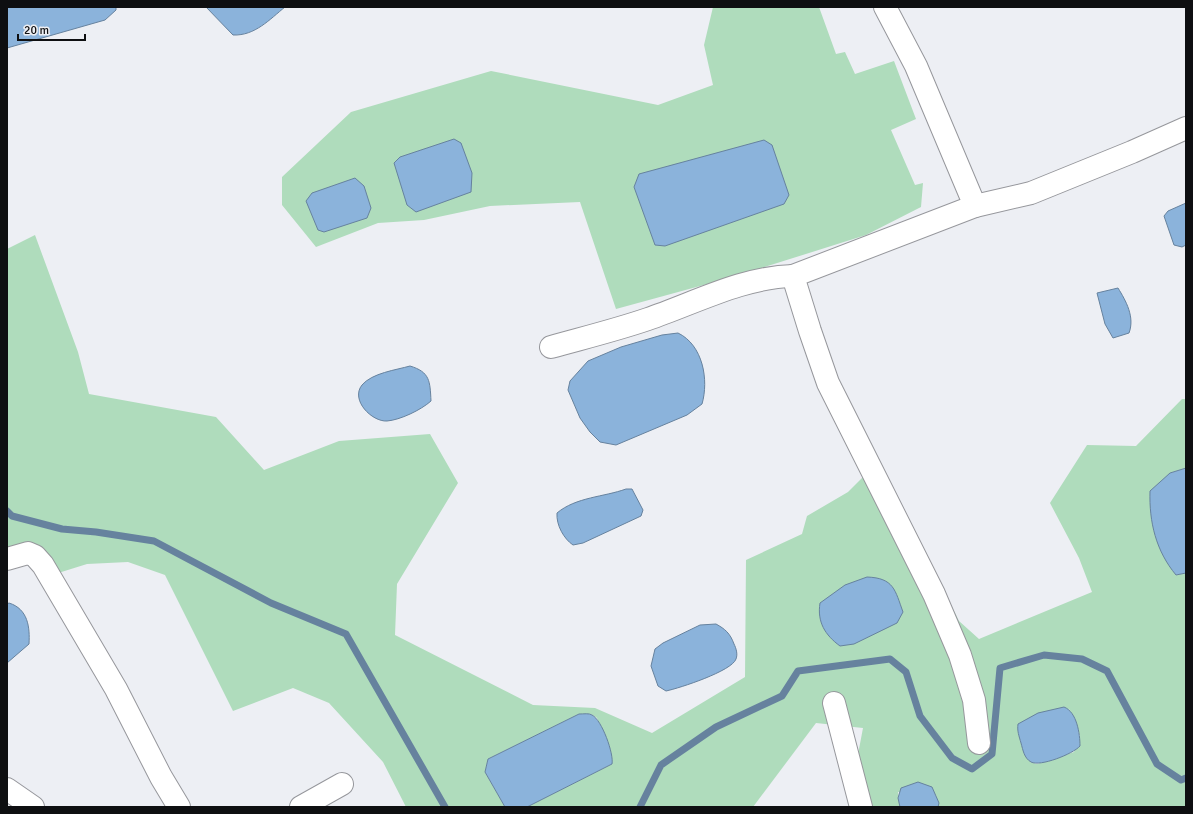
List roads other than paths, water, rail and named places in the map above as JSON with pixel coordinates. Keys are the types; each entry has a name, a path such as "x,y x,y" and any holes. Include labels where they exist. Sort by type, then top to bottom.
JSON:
{"street":[{"path":"885,7 916,66 975,206"},
{"path":"551,347 647,319 726,290 774,276 793,276 975,206 1031,193 1186,128"},
{"path":"793,276 828,383 934,594 960,655 974,700 979,742"},
{"path":"7,559 28,553 35,556 43,565 116,689 161,777 179,807"},
{"path":"834,703 861,807"},
{"path":"301,807 342,784"},
{"path":"7,789 33,807"}],"water":[{"path":"7,7 116,7 116,10 105,20 7,48"},
{"path":"206,7 285,7 255,30 241,35 233,35"},
{"path":"454,139 461,143 472,173 471,192 416,212 407,205 394,163 400,157"},
{"path":"764,140 772,145 789,195 784,204 665,246 655,245 634,187 639,174"},
{"path":"355,178 364,186 371,208 367,218 324,232 318,230 306,201 312,193"},
{"path":"1186,203 1186,245 1182,247 1174,245 1164,216 1168,211"},
{"path":"1118,288 1129,309 1131,327 1129,333 1113,338 1105,324 1097,293"},
{"path":"678,333 693,346 702,364 705,384 702,404 687,415 616,445 600,442 590,432 580,418 568,390 570,381 588,361 621,347 662,335"},
{"path":"410,366 422,371 428,378 431,401 422,408 398,419 387,421 381,420 369,414 364,409 359,397 359,391 362,385 366,381 378,375"},
{"path":"1186,468 1186,573 1176,575 1163,556 1155,536 1151,514 1150,491 1170,473"},
{"path":"626,489 632,489 643,510 641,516 583,543 573,545 561,531 557,513 581,500"},
{"path":"867,577 883,580 888,583 898,597 903,612 897,623 854,644 840,646 826,633 823,628 819,610 820,603 845,585"},
{"path":"9,603 24,614 29,631 29,644 7,663 7,604"},
{"path":"716,624 727,632 735,646 737,657 732,664 716,674 673,689 666,691 658,686 651,666 655,649 663,643 700,625"},
{"path":"1064,707 1075,718 1080,746 1071,753 1056,759 1041,763 1031,762 1025,756 1023,751 1018,734 1018,724 1038,713"},
{"path":"579,714 591,714 600,723 609,745 612,764 527,807 505,807 485,772 488,759"},
{"path":"918,782 932,787 939,803 938,807 900,807 898,798 901,788"}],"waterway":[{"path":"7,511 12,516 62,529 96,532 154,541 271,603 346,634 445,807"},
{"path":"640,807 661,765 716,727 782,696 798,671 890,659 906,672 920,716 952,758 972,769 992,754 1000,668 1044,655 1082,659 1107,671 1157,764 1181,780 1186,778"}]}
